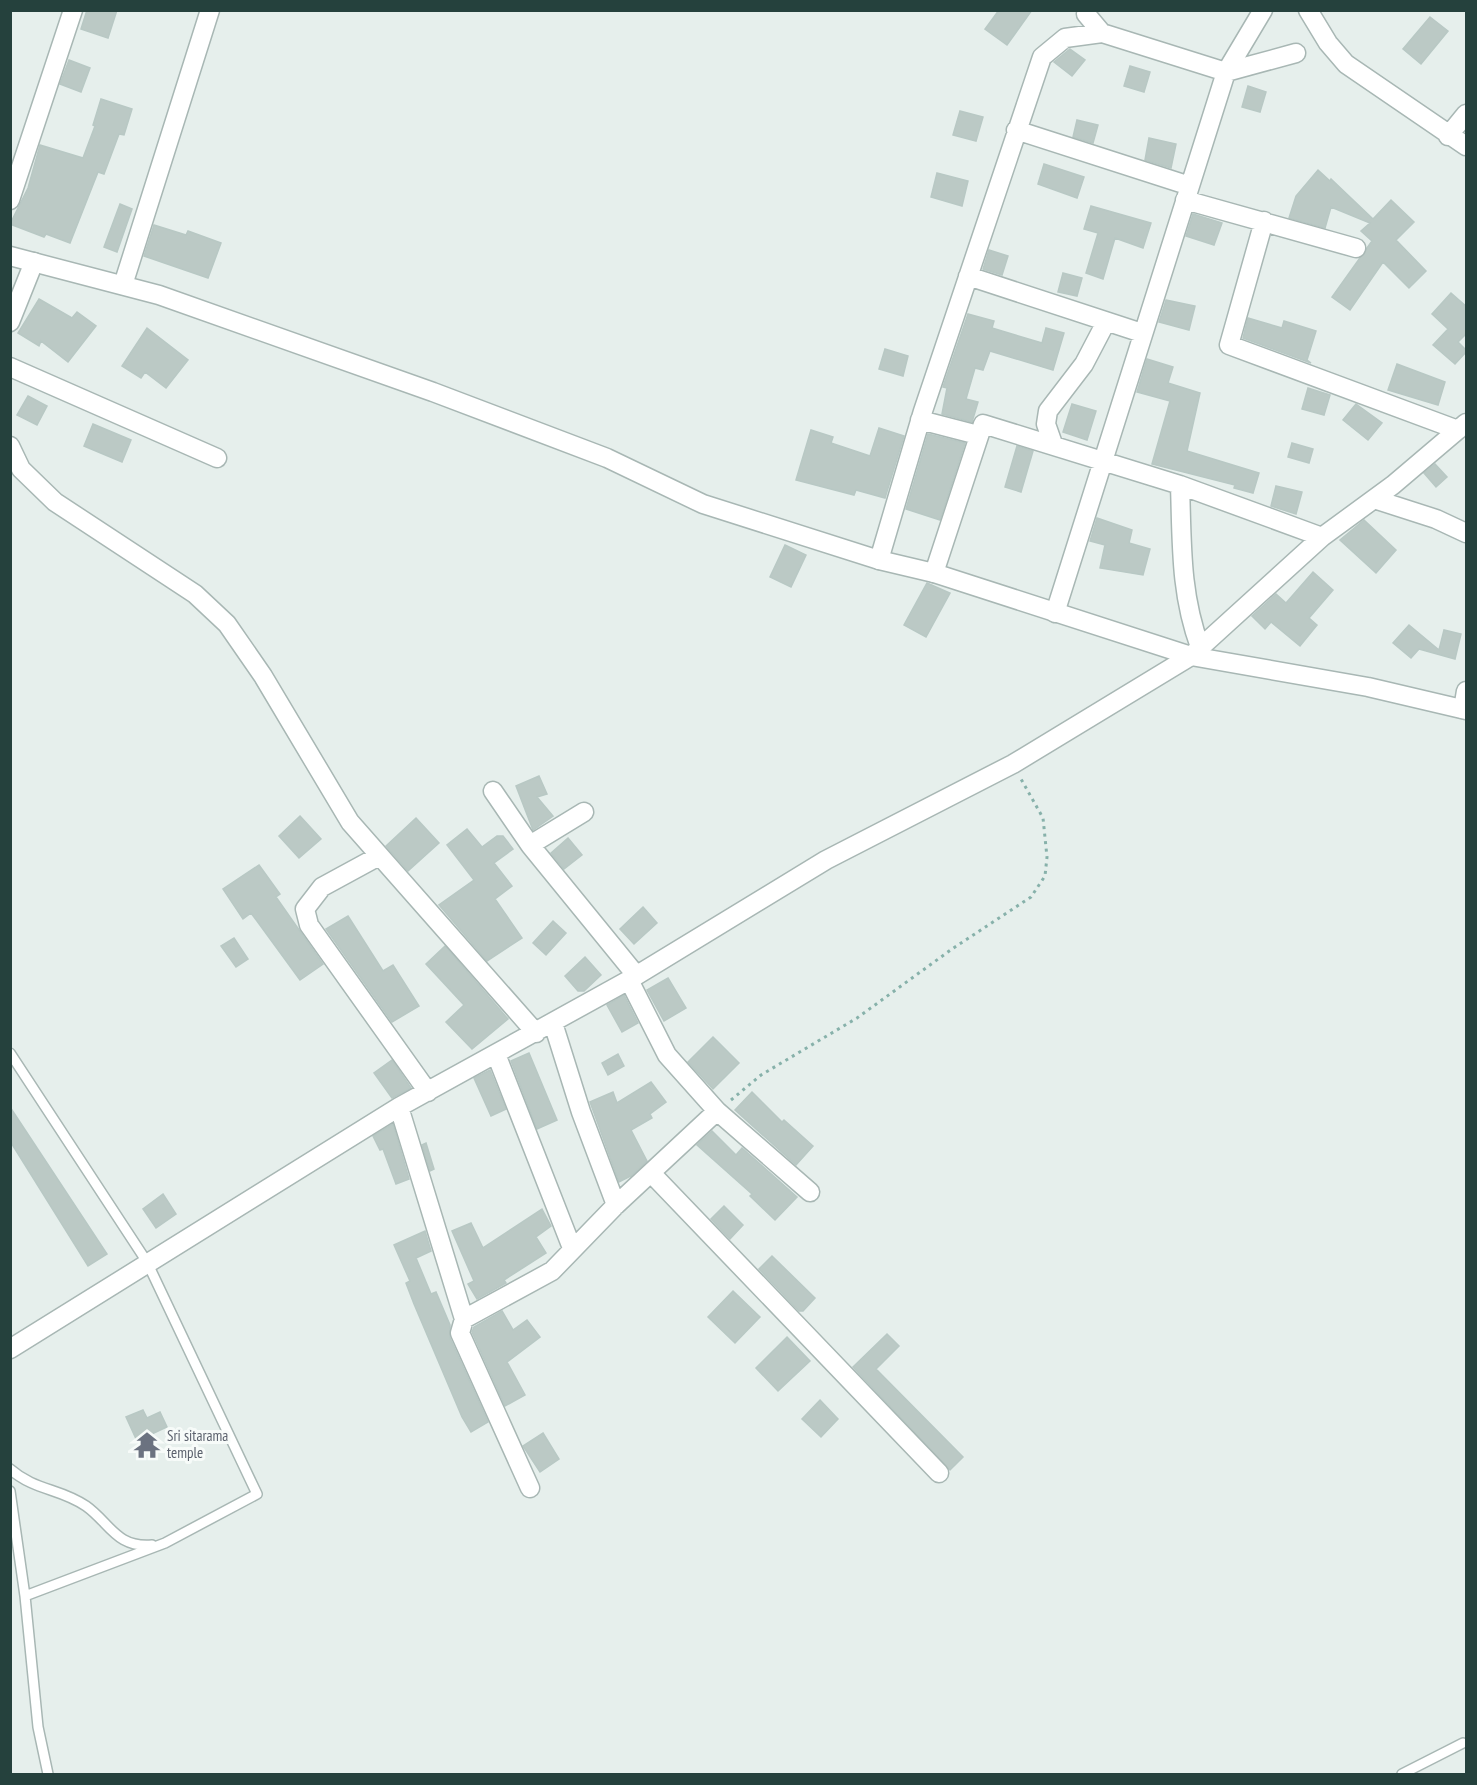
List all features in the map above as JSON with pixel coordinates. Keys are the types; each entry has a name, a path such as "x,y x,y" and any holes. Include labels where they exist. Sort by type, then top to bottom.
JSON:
{"street":[{"path":"10,200 73,10"},
{"path":"123,285 210,10"},
{"path":"1055,613 1101,461 1226,72 1263,10"},
{"path":"1308,10 1328,43 1346,64 1448,136 1467,146"},
{"path":"1086,14 1102,33"},
{"path":"879,560 920,420 1042,57 1065,38 1102,33 1226,72 1296,53"},
{"path":"1448,136 1467,114"},
{"path":"1016,130 1264,221 1356,248"},
{"path":"1264,221 1229,345 1462,427"},
{"path":"10,256 123,285 434,392 566,441 703,504 879,560 934,573 1055,613 1196,652 1368,687 1465,710 1467,691"},
{"path":"10,322 34,262"},
{"path":"968,276 1142,333"},
{"path":"1053,444 1046,424 1048,411 1084,364 1106,322"},
{"path":"10,367 217,458"},
{"path":"920,420 978,435"},
{"path":"934,573 983,424 1180,485 1322,537"},
{"path":"10,1349 399,1107 554,1023 826,860 1013,764 1196,652 1322,537 1374,499 1462,427"},
{"path":"10,446 21,469 55,502 195,594 227,624 263,675 350,822 536,1033"},
{"path":"1180,485 1185,594 1196,652"},
{"path":"1374,499 1436,519 1467,533"},
{"path":"493,791 530,844 632,977 667,1055 717,1111 810,1192"},
{"path":"530,844 584,812"},
{"path":"379,856 322,887 305,909 309,925 428,1092"},
{"path":"554,1023 581,1112 616,1205"},
{"path":"496,1054 573,1248"},
{"path":"399,1107 464,1319 460,1333 530,1488"},
{"path":"464,1319 552,1270 616,1205 652,1174 717,1111"},
{"path":"652,1174 939,1473"}],"lane":[{"path":"10,1053 147,1262 257,1494 165,1543 25,1596"},
{"path":"10,1469 26,1482 67,1495 88,1507 113,1533 138,1546 165,1543"},
{"path":"10,1491 25,1596 38,1727 48,1774"},
{"path":"1402,1774 1463,1743"}],"path":[{"path":"717,1111 761,1075 857,1018 952,949 1031,897 1045,876 1047,857 1043,818 1013,764"}],"building":[{"path":"87,10 117,10 108,38 81,29"},
{"path":"999,10 1032,10 1007,45 985,29"},
{"path":"1430,17 1448,31 1421,64 1403,49"},
{"path":"1070,49 1085,60 1072,76 1054,62"},
{"path":"69,60 90,68 81,92 60,84"},
{"path":"1130,66 1150,72 1144,92 1124,86"},
{"path":"1248,86 1266,92 1260,112 1242,107"},
{"path":"101,99 132,109 124,135 119,134 104,174 98,172 70,243 46,234 44,237 10,224 28,188 40,145 83,158 95,126 93,125"},
{"path":"960,111 983,117 976,141 953,135"},
{"path":"1077,120 1098,125 1093,143 1073,137"},
{"path":"1149,138 1176,144 1171,168 1145,160"},
{"path":"1044,164 1084,177 1077,198 1038,184"},
{"path":"1318,170 1330,181 1331,179 1373,219 1391,200 1414,222 1396,240 1426,271 1409,288 1383,262 1350,310 1332,297 1372,241 1361,231 1370,223 1331,207 1325,228 1289,218 1296,196"},
{"path":"937,173 968,181 962,206 931,197"},
{"path":"120,204 132,209 117,252 104,247"},
{"path":"1091,206 1151,223 1143,248 1115,238 1103,279 1086,273 1098,233 1084,229"},
{"path":"1193,214 1222,223 1214,245 1186,236"},
{"path":"154,225 186,235 188,231 221,243 208,278 144,256"},
{"path":"989,250 1008,256 1002,275 983,269"},
{"path":"1063,273 1082,278 1077,296 1058,292"},
{"path":"1451,293 1467,307 1467,333 1458,342 1467,351 1455,364 1433,345 1448,329 1432,314"},
{"path":"39,299 72,318 77,312 96,326 68,362 41,341 39,346 18,333"},
{"path":"1166,300 1195,306 1189,330 1159,322"},
{"path":"968,314 994,321 992,328 1042,343 1046,328 1064,333 1053,370 990,351 983,370 975,368 966,399 978,402 972,422 942,414 947,388 943,387"},
{"path":"1248,318 1282,328 1284,321 1316,331 1307,360 1311,363 1243,338"},
{"path":"147,328 188,360 166,388 145,372 141,378 122,366"},
{"path":"885,349 908,356 903,376 879,369"},
{"path":"1147,359 1173,367 1168,383 1200,393 1187,451 1259,473 1253,493 1234,488 1235,485 1152,464 1170,401 1137,392"},
{"path":"1397,364 1445,382 1438,405 1388,390"},
{"path":"1308,388 1330,395 1324,415 1302,409"},
{"path":"28,396 47,406 37,425 17,415"},
{"path":"1072,404 1096,411 1087,440 1063,432"},
{"path":"1356,404 1382,423 1368,440 1343,420"},
{"path":"93,424 131,440 122,462 84,446"},
{"path":"879,428 904,436 885,498 856,490 854,495 796,480 811,430 833,437 831,443 870,456"},
{"path":"928,434 965,443 940,520 906,509"},
{"path":"1292,443 1313,449 1309,463 1288,457"},
{"path":"1017,446 1033,451 1021,492 1005,487"},
{"path":"1435,464 1447,477 1436,487 1424,473"},
{"path":"1276,486 1302,492 1296,514 1271,506"},
{"path":"1097,518 1132,530 1129,543 1150,549 1143,575 1100,568 1105,545 1090,541"},
{"path":"1364,520 1396,550 1376,573 1340,540"},
{"path":"785,545 806,555 791,587 770,577"},
{"path":"1313,572 1333,590 1309,618 1317,625 1300,646 1271,622 1265,629 1252,616 1276,594 1286,603"},
{"path":"927,583 950,593 926,637 904,625"},
{"path":"1409,625 1439,650 1444,630 1461,634 1455,659 1419,649 1411,658 1393,643"},
{"path":"539,776 547,794 537,797 553,816 533,830 516,786"},
{"path":"300,816 321,839 299,858 279,836"},
{"path":"416,818 439,843 408,871 386,846"},
{"path":"467,829 482,847 497,836 503,836 513,849 494,863 512,886 495,899 522,938 487,961 439,905 474,880 447,845"},
{"path":"568,838 582,855 564,869 551,853"},
{"path":"259,865 280,894 276,897 323,964 300,980 251,913 243,919 223,889"},
{"path":"643,907 657,923 634,944 620,929"},
{"path":"348,916 383,971 393,965 419,1006 392,1022 326,929"},
{"path":"553,921 566,933 546,955 533,943"},
{"path":"234,938 248,959 236,967 221,946"},
{"path":"445,946 508,1019 472,1049 446,1022 464,1005 426,964"},
{"path":"585,957 601,975 584,991 578,991 565,976"},
{"path":"668,978 686,1008 664,1021 647,990"},
{"path":"624,995 638,1023 622,1032 607,1005"},
{"path":"713,1037 739,1063 713,1089 688,1062"},
{"path":"529,1053 557,1120 537,1129 511,1061"},
{"path":"618,1054 624,1066 608,1075 602,1063"},
{"path":"392,1060 411,1088 392,1098 374,1073"},
{"path":"490,1070 506,1109 491,1116 474,1078"},
{"path":"651,1082 666,1102 650,1114 652,1118 631,1130 647,1161 631,1176 619,1182 590,1102 613,1092 617,1103"},
{"path":"752,1092 782,1122 784,1120 813,1146 796,1165 735,1110"},
{"path":"10,1107 107,1254 88,1266 10,1141"},
{"path":"393,1124 409,1179 396,1184 383,1149 380,1150 373,1136"},
{"path":"712,1131 736,1155 742,1148 797,1197 775,1220 750,1196 752,1194 697,1145"},
{"path":"426,1143 434,1169 430,1171 422,1145"},
{"path":"163,1194 176,1214 156,1228 143,1209"},
{"path":"724,1206 743,1225 730,1239 711,1219"},
{"path":"542,1209 551,1226 536,1237 546,1253 504,1280 506,1283 477,1299 468,1284 474,1281 452,1231 471,1223 483,1248"},
{"path":"425,1231 431,1251 416,1258 431,1294 436,1292 450,1325 450,1338 488,1422 471,1432 462,1417 414,1304 406,1283 410,1281 394,1245"},
{"path":"772,1256 815,1298 803,1311 799,1311 759,1269"},
{"path":"733,1291 760,1317 735,1343 708,1317"},
{"path":"502,1311 513,1330 527,1320 540,1337 507,1362 525,1395 505,1406 472,1332 474,1327"},
{"path":"887,1334 899,1346 876,1369 963,1457 950,1470 853,1367"},
{"path":"787,1337 810,1361 778,1391 756,1368"},
{"path":"820,1400 838,1419 821,1437 802,1419"},
{"path":"143,1410 147,1418 160,1412 167,1427 137,1441 126,1417"},
{"path":"543,1433 559,1459 540,1472 523,1446"}],"place":[{"name":"Sri sitarama temple","path":"147,1445"}]}
